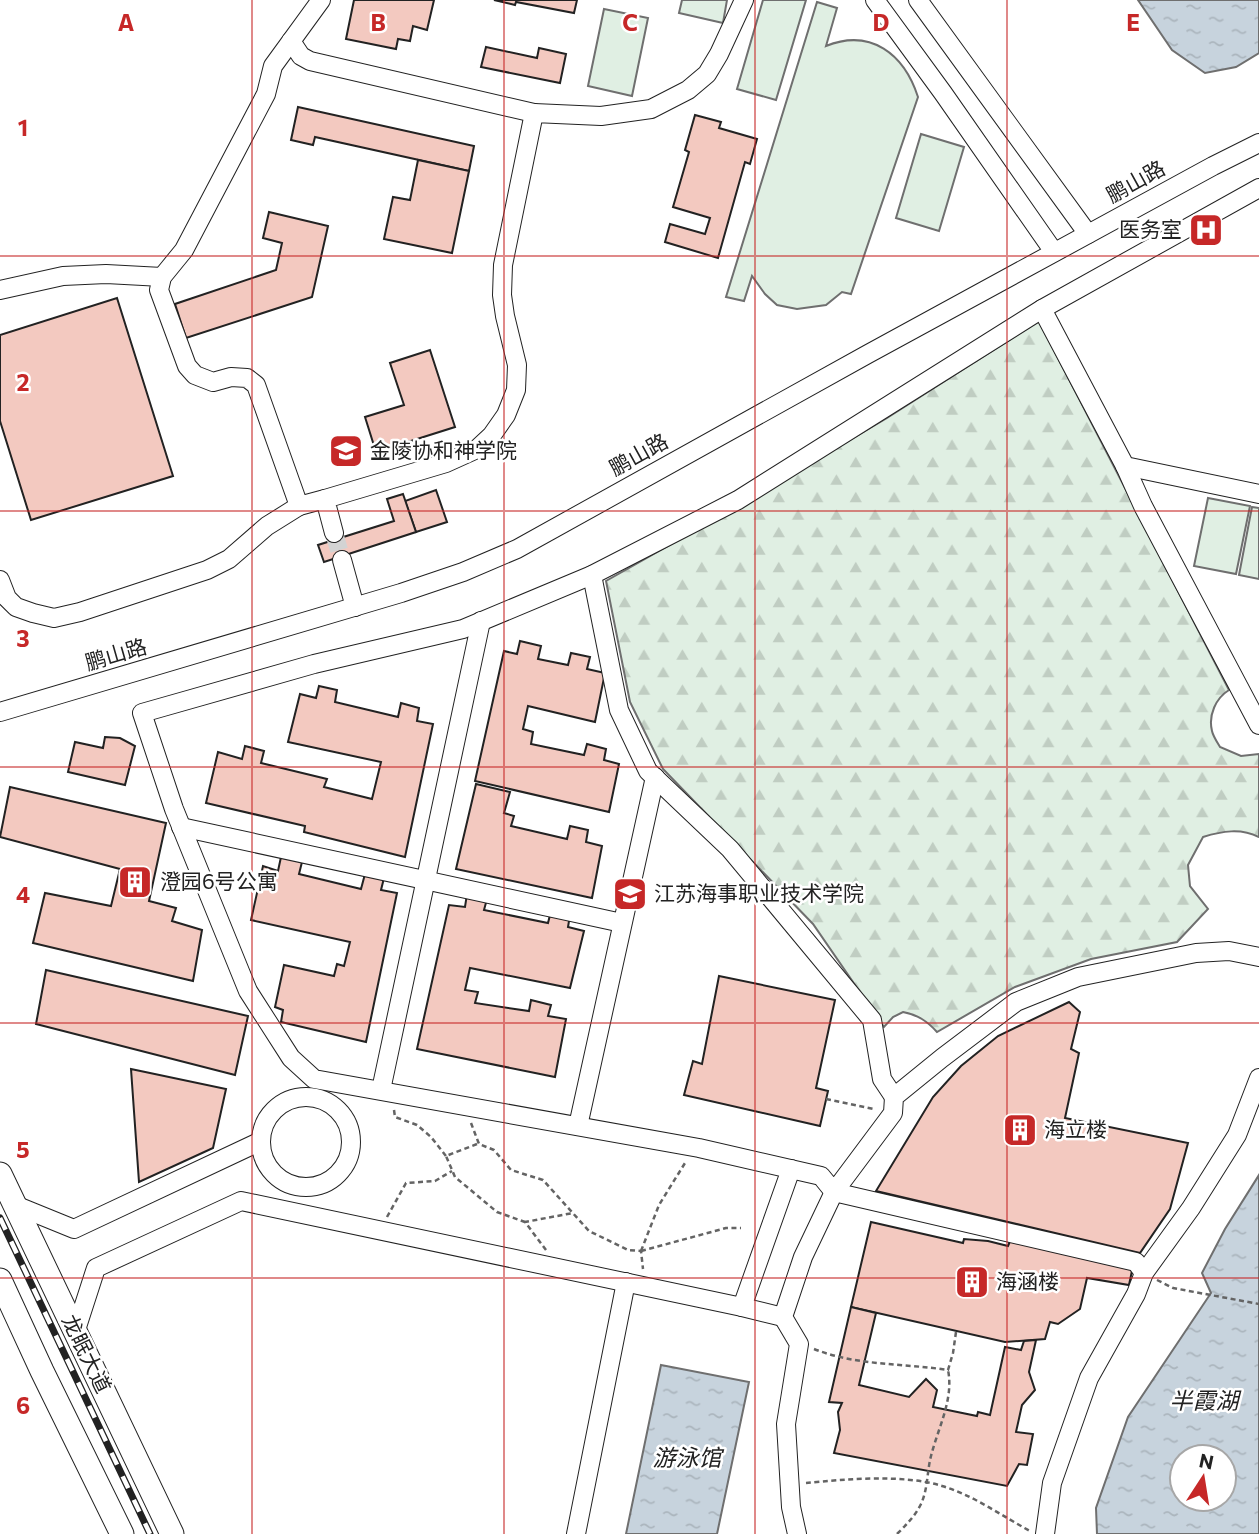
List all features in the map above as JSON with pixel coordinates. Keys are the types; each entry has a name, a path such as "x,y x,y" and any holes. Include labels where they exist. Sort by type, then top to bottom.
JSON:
{"main road":[{"name":"龙眠大道","path":"0,1174 173,1534"},
{"path":"0,1280 121,1534"}],"street":[{"path":"299,506 256,385 247,378 231,377 213,382 195,375 187,366 159,290 162,277 184,250 266,94 273,66 321,0"},
{"path":"291,41 301,56 310,61 534,113 601,116 650,108 688,90 707,74 744,0"},
{"path":"875,0 1054,253"},
{"path":"918,0 1088,234"},
{"path":"0,580 7,598 16,607 54,618 80,612 207,570 229,559 267,526 299,506 446,463 477,449 492,435 506,415 516,390 517,365 502,295 503,265 534,113"},
{"name":"鹏山路","path":"0,712 401,593 463,572 517,549 868,354 1259,143"},
{"path":"1144,1273 1136,1262 834,1192 821,1176 792,1169 695,1147 314,1079 291,1058 248,991 181,827 142,713 314,664 463,629 592,575 738,500 1042,309 1259,188"},
{"path":"0,290 62,275 162,277"},
{"path":"1042,309 1259,725"},
{"path":"1125,466 1259,494"},
{"path":"325,499 334,533"},
{"path":"342,560 355,607"},
{"path":"592,575 620,710 648,771 730,849 872,1020 882,1079 894,1105"},
{"path":"386,1091 426,880 481,621"},
{"path":"578,1126 654,777"},
{"path":"181,827 622,923"},
{"path":"783,1317 803,1257 834,1192 894,1105 942,1058 1016,1002 1078,977 1196,953 1229,951 1259,957"},
{"path":"1045,1534 1052,1483 1088,1378 1136,1294 1144,1273 1191,1208 1237,1135 1259,1078"},
{"path":"308,1098 314,1079"},
{"path":"308,1098 322,1101 344,1118 351,1145 347,1160 338,1173 326,1182 311,1187 296,1186 281,1180 270,1170 263,1156 261,1141 263,1127 270,1114 294,1099 308,1098"},
{"path":"15,1205 74,1229 261,1141"},
{"path":"742,1307 792,1169"},
{"path":"290,1212 296,1186"},
{"path":"75,1333 96,1268 241,1201 783,1317 799,1344 786,1424 791,1507 797,1534"},
{"path":"576,1534 626,1283"}],"path":[{"path":"386,1091 395,1117 417,1125 431,1137 446,1156 454,1177 497,1212 525,1222 573,1213"},
{"path":"826,1099 894,1105"},
{"path":"465,1106 479,1144"},
{"path":"446,1156 479,1144 494,1150 511,1170 543,1180 589,1231 628,1251 641,1251 726,1228 741,1228"},
{"path":"646,1287 641,1251 659,1205 695,1147"},
{"path":"387,1218 406,1183 435,1181 452,1171"},
{"path":"525,1222 559,1268"},
{"path":"1144,1273 1173,1288 1259,1304"},
{"path":"897,1534 914,1517 923,1500 930,1457 947,1401 950,1380 947,1370 956,1332"},
{"path":"799,1344 833,1357 866,1363 947,1370"},
{"path":"789,1485 844,1479 905,1480 942,1486 982,1504 1035,1534"}],"green space":[{"path":"682,0 727,0 723,23 679,13"},
{"path":"763,0 806,0 776,100 737,89"},
{"path":"817,2 837,8 826,46 857,40 884,49 904,68 918,97 851,294 842,292 826,305 797,309 777,305 752,276 744,301 726,297"},
{"path":"604,9 648,18 632,96 588,86"},
{"path":"921,134 964,147 939,231 896,218"},
{"path":"1039,321 1229,690 1220,698 1212,713 1214,737 1220,747 1241,756 1259,754 1259,837 1231,831 1203,837 1188,865 1190,886 1208,909 1177,942 1091,959 1015,987 937,1032 922,1019 903,1012 893,1017 884,1027 813,924 663,769 630,702 606,581 887,418"},
{"path":"1208,498 1250,506 1236,574 1194,566"},
{"path":"1252,507 1259,508 1259,579 1239,575"}],"water":[{"path":"1138,0 1259,0 1259,53 1236,67 1205,73 1172,50"},
{"name":"半霞湖","path":"1259,1175 1259,1534 1097,1534 1096,1508 1128,1417 1211,1293 1202,1273 1225,1229"},
{"name":"游泳馆","path":"661,1365 749,1382 717,1534 626,1534"}],"building":[{"path":"354,0 434,0 427,30 413,26 410,41 398,39 396,49 346,39"},
{"path":"494,0 577,0 574,13"},
{"path":"486,47 537,58 539,48 566,54 560,83 481,67"},
{"path":"298,107 474,146 469,171 315,137 313,145 291,140"},
{"path":"695,115 721,122 719,128 757,139 750,164 745,162 718,258 665,242 670,224 705,234 710,218 673,207 689,152 685,150"},
{"path":"418,160 469,171 452,253 384,239 393,197 410,200"},
{"path":"269,212 328,226 312,297 186,338 175,304 276,270 282,243 263,238"},
{"path":"117,298 173,476 31,520 0,421 0,335"},
{"path":"430,350 455,427 376,452 365,417 404,405 390,363"},
{"path":"436,490 447,522 416,532 405,501"},
{"path":"403,494 416,532 324,562 318,545 394,521 387,499"},
{"path":"520,641 541,646 538,659 568,665 571,653 590,657 587,669 605,673 595,722 528,706 523,729 533,732 531,744 584,755 587,744 606,749 604,760 619,764 609,812 475,781 504,651 517,654"},
{"path":"319,686 337,690 335,702 398,717 401,703 419,708 417,721 433,724 405,857 304,832 305,826 206,803 218,752 242,759 245,746 264,751 261,763 327,779 324,787 372,799 381,762 288,742 300,694 316,698"},
{"path":"105,737 120,738 135,746 125,785 68,772 75,742 103,748"},
{"path":"476,784 510,792 504,813 514,816 511,826 567,839 570,826 588,830 586,842 602,846 592,898 456,869"},
{"name":"澄园6号公寓","path":"10,787 166,823 149,901 176,908 172,921 202,930 193,981 33,943 45,893 111,906 120,869 0,837"},
{"path":"281,857 302,862 299,874 361,889 365,874 384,878 381,890 397,893 366,1042 281,1022 283,1010 275,1007 284,965 334,976 337,964 344,966 350,942 251,920 263,866 278,871"},
{"path":"467,894 487,899 484,910 548,923 551,911 570,915 568,927 584,931 570,988 470,968 465,990 478,992 475,1003 529,1011 531,1000 551,1005 548,1016 566,1019 555,1077 417,1049 449,905 465,907"},
{"path":"46,970 248,1016 235,1075 36,1024"},
{"path":"719,976 835,1000 816,1088 828,1091 820,1126 684,1095 693,1061 702,1064"},
{"name":"海立楼","path":"1069,1002 1080,1012 1071,1049 1079,1053 1065,1118 1188,1143 1170,1209 1140,1253 876,1191 933,1097 961,1066 998,1036"},
{"path":"131,1069 226,1089 213,1148 139,1182"},
{"name":"海涵楼","path":"871,1222 963,1243 964,1239 1008,1246 1011,1239 1133,1266 1129,1285 1087,1278 1080,1309 1058,1324 1050,1322 1045,1339 1005,1342 851,1307"},
{"path":"851,1307 876,1313 859,1385 909,1397 926,1379 937,1390 933,1407 977,1416 978,1412 990,1415 1005,1347 1021,1350 1024,1341 1036,1340 1029,1372 1035,1390 1022,1405 1016,1432 1033,1434 1027,1465 1019,1464 1007,1486 834,1453 840,1430 838,1412 842,1403 829,1402"}],"tunnel":[{"path":"334,533 342,560"}],"railway":[{"path":"0,1218 150,1534"}],"place":[{"name":"医务室","path":"1206,230"},
{"name":"金陵协和神学院","path":"346,451"},
{"name":"澄园6号公寓","path":"135,882"},
{"name":"江苏海事职业技术学院","path":"630,894"},
{"name":"海立楼","path":"1020,1130"},
{"name":"海涵楼","path":"972,1282"}]}
